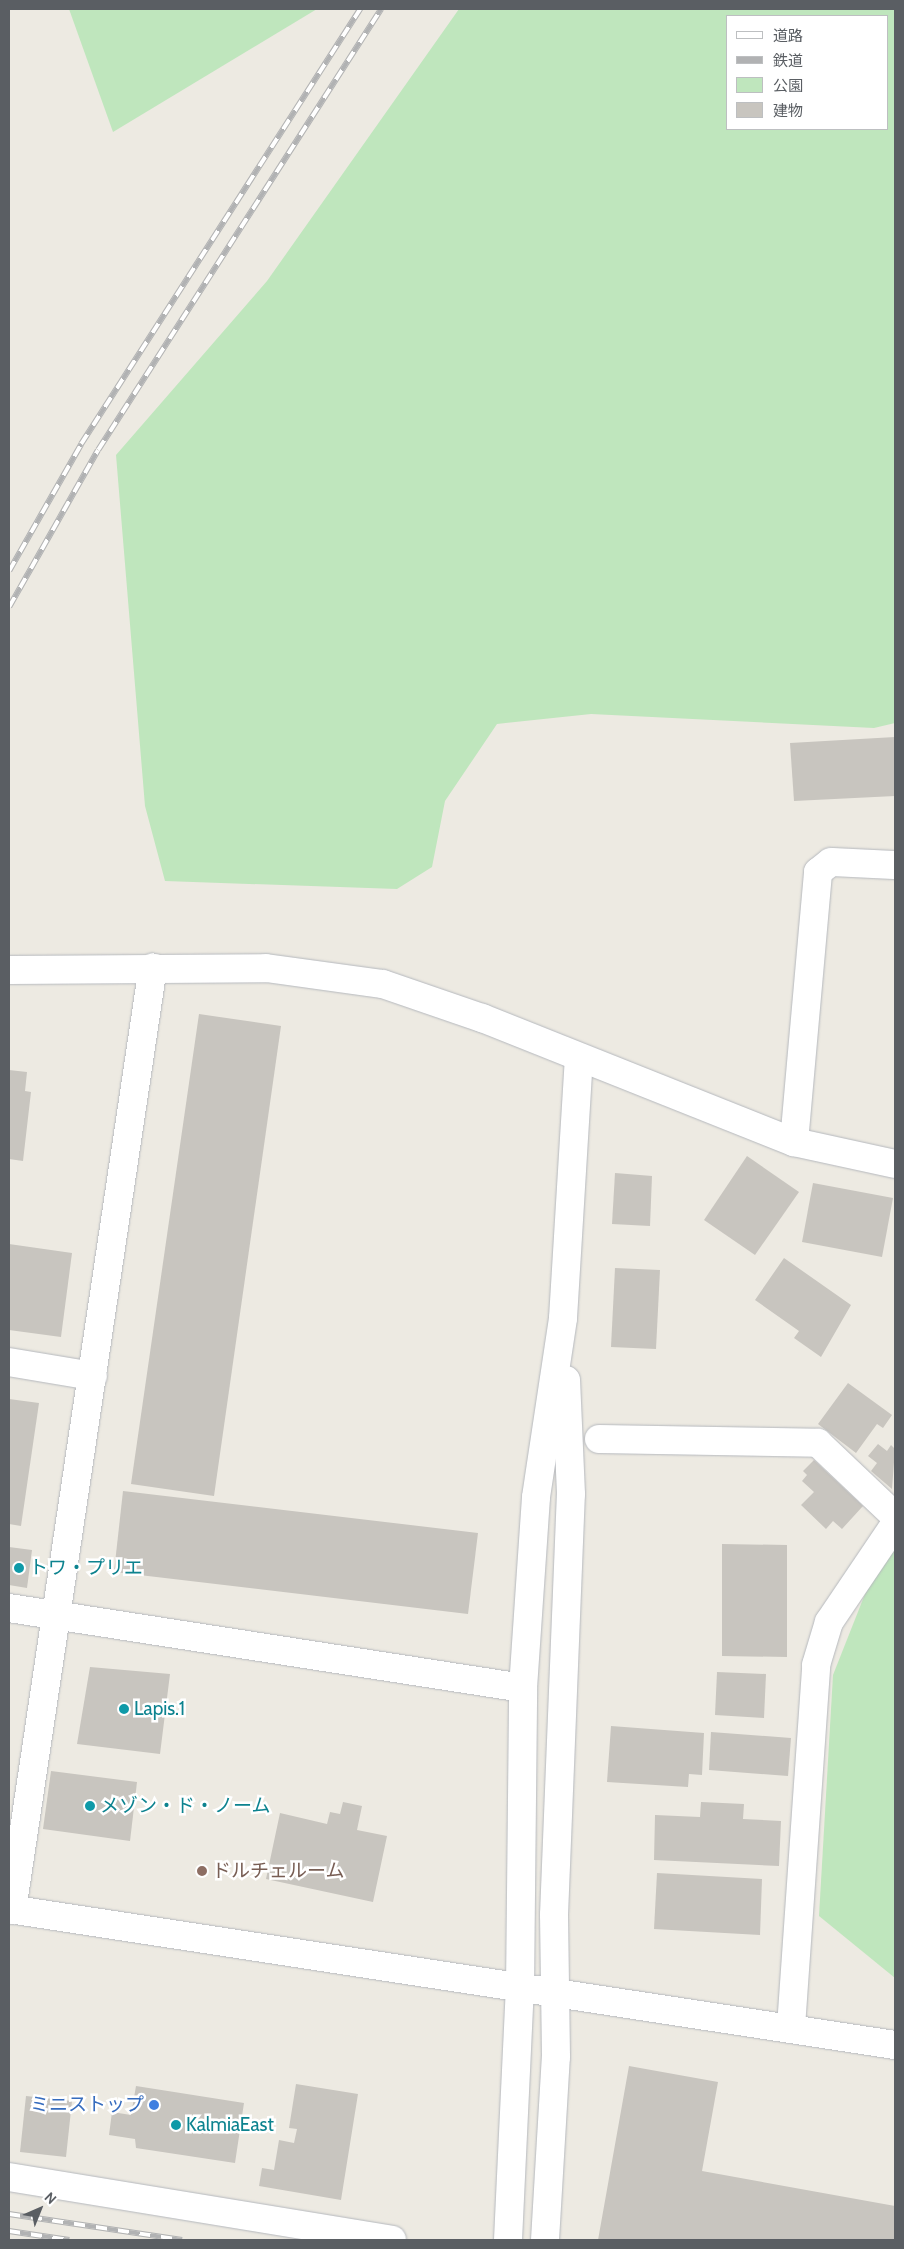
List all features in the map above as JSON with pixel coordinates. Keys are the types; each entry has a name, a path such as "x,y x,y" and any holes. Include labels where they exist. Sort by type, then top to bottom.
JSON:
{"street":[{"path":"794,1142 818,872 831,862 895,865"},
{"path":"9,970 153,967 266,968 383,984 794,1142 895,1164"},
{"path":"153,967 58,1615 10,1909 558,1995 791,2027 895,2045"},
{"path":"508,2240 520,1989 523,1688 536,1496 563,1318 579,1058"},
{"path":"545,2240 558,1995 554,1915 571,1494 563,1318"},
{"path":"9,1362 93,1376"},
{"path":"599,1439 818,1443 895,1516"},
{"path":"791,2027 816,1665 829,1622 895,1524"},
{"path":"9,1608 523,1688"},
{"path":"9,2177 392,2240"}],"green space":[{"path":"69,9 317,9 113,132"},
{"path":"459,9 895,9 895,723 874,728 591,714 497,724 445,801 432,867 397,889 165,881 145,806 116,455 267,281"},
{"path":"895,1548 895,1978 819,1916 833,1675 867,1589"}],"building":[{"path":"895,737 895,796 794,801 790,743"},
{"path":"199,1014 281,1026 214,1496 131,1484"},
{"path":"9,1070 27,1072 25,1091 31,1092 23,1161 9,1159"},
{"path":"747,1156 799,1192 755,1255 704,1220"},
{"path":"615,1173 652,1176 650,1226 612,1224"},
{"path":"813,1183 893,1198 882,1257 802,1242"},
{"path":"9,1244 72,1253 61,1337 9,1330"},
{"path":"784,1258 851,1305 821,1357 794,1338 799,1331 755,1300"},
{"path":"615,1268 660,1270 656,1349 611,1347"},
{"path":"848,1383 892,1415 883,1428 877,1424 856,1453 818,1424"},
{"path":"9,1399 39,1403 21,1526 9,1524"},
{"path":"878,1444 887,1451 891,1445 895,1449 892,1489 871,1471 877,1463 868,1456"},
{"path":"814,1460 863,1506 842,1529 833,1521 826,1529 801,1505 814,1492 802,1481 807,1475 803,1471"},
{"path":"123,1491 478,1533 468,1614 114,1572"},
{"path":"722,1544 787,1545 787,1657 722,1656"},
{"name":"トワ・プリエ","path":"9,1547 32,1550 27,1588 9,1585"},
{"name":"Lapis.1","path":"90,1667 170,1674 160,1754 77,1744"},
{"path":"717,1672 766,1674 764,1718 715,1715"},
{"path":"611,1726 704,1733 702,1775 689,1774 688,1787 607,1782"},
{"path":"711,1732 791,1738 788,1776 709,1770"},
{"name":"メゾン・ド・ノーム","path":"51,1771 137,1782 130,1841 43,1829"},
{"path":"343,1802 362,1806 357,1830 387,1836 373,1902 266,1879 280,1813 327,1824 330,1812 340,1814"},
{"path":"701,1802 744,1804 743,1819 781,1821 779,1866 654,1860 655,1815 700,1817"},
{"path":"657,1873 762,1879 760,1935 654,1929"},
{"path":"629,2066 718,2082 702,2171 895,2206 895,2240 598,2240"},
{"path":"296,2084 358,2094 341,2200 259,2186 262,2168 274,2170 279,2140 294,2143 297,2129 289,2128"},
{"name":"KalmiaEast","path":"136,2086 244,2103 235,2163 136,2148 135,2139 109,2135 112,2112 131,2115"},
{"path":"26,2096 72,2101 66,2157 20,2152"}],"railway":[{"path":"9,571 81,444 360,9"},
{"path":"9,607 98,450 381,9"},
{"path":"9,2214 182,2240"},
{"path":"9,2231 69,2240"}],"place":[{"name":"トワ・プリエ","path":"19,1568"},
{"name":"Lapis.1","path":"124,1709"},
{"name":"メゾン・ド・ノーム","path":"90,1806"},
{"name":"ドルチェルーム","path":"202,1871"},
{"name":"ミニストップ","path":"154,2105"},
{"name":"KalmiaEast","path":"176,2125"}]}
